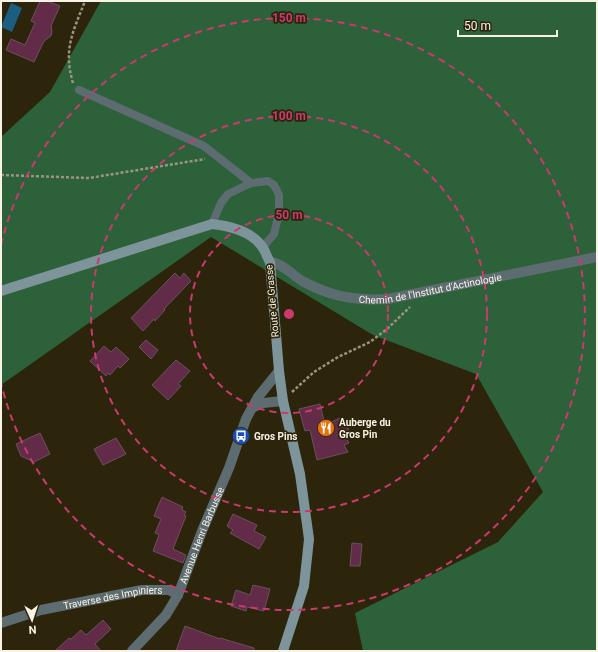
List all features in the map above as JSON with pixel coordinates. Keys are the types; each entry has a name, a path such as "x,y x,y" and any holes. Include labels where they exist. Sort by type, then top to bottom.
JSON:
{"main road":[{"name":"Route de Grasse","path":"212,224 238,230 254,239 262,247 270,262 283,401 300,474 309,539 304,586 283,651"},
{"path":"1,291 212,224"}],"street":[{"name":"Chemin de l'Institut d'Actinologie","path":"270,262 278,264 303,281 324,292 351,299 370,300 388,299 597,257"},
{"name":"Avenue Henri Barbusse","path":"132,651 166,615 178,596 202,531 229,468 246,419 258,397 279,371"},
{"path":"252,408 263,404 283,401"},
{"name":"Traverse des Impiniers","path":"1,622 41,610 142,590 169,590 178,596"}],"lane":[{"path":"79,90 204,146 251,183"},
{"path":"212,224 221,203 228,194 251,183 268,181 274,185 279,195 279,214 274,234 262,247"}],"path":[{"path":"79,90 73,85 70,74 68,51 70,37 85,1"},
{"path":"1,175 89,178 218,157"},
{"path":"283,401 314,372 344,354 370,342 387,329 408,309 422,292"}],"green space":[{"path":"101,1 597,1 597,651 363,651 355,613 498,542 543,492 476,374 373,335 211,237 1,385 1,137 50,92"}],"water":[{"path":"11,3 22,8 12,32 1,27"}],"building":[{"path":"40,1 47,1 60,6 51,26 51,36 44,41 34,62 6,50 11,39 25,45 35,23 31,21"},
{"path":"175,273 180,278 184,273 191,281 164,309 165,310 155,321 154,319 143,331 131,318"},
{"path":"146,340 158,350 151,359 139,347"},
{"path":"104,346 111,352 116,347 129,359 120,368 118,366 110,375 108,373 106,376 90,361"},
{"path":"176,360 190,371 178,384 181,386 168,400 152,385"},
{"name":"Auberge du Gros Pin","path":"320,404 325,425 342,417 351,434 345,436 349,443 344,445 348,452 317,460 310,430 305,431 299,409"},
{"path":"40,433 50,454 34,462 21,456 16,444"},
{"path":"116,438 126,454 103,465 94,449"},
{"path":"162,497 183,507 182,510 186,512 184,515 186,516 173,549 186,555 183,563 153,551 159,535 155,533 161,519 154,516"},
{"path":"233,514 257,525 254,531 266,537 259,549 230,533 233,530 227,526"},
{"path":"352,543 362,544 360,566 350,566"},
{"path":"253,585 270,589 264,611 247,607 246,611 231,606 236,590 250,595"},
{"path":"103,620 111,629 95,644 101,651 55,651 69,638 71,639 81,630 86,635"},
{"path":"185,626 220,639 254,648 254,651 176,651"}],"place":[{"name":"Auberge du Gros Pin","path":"326,428"},
{"name":"Gros Pins","path":"241,436"}]}
